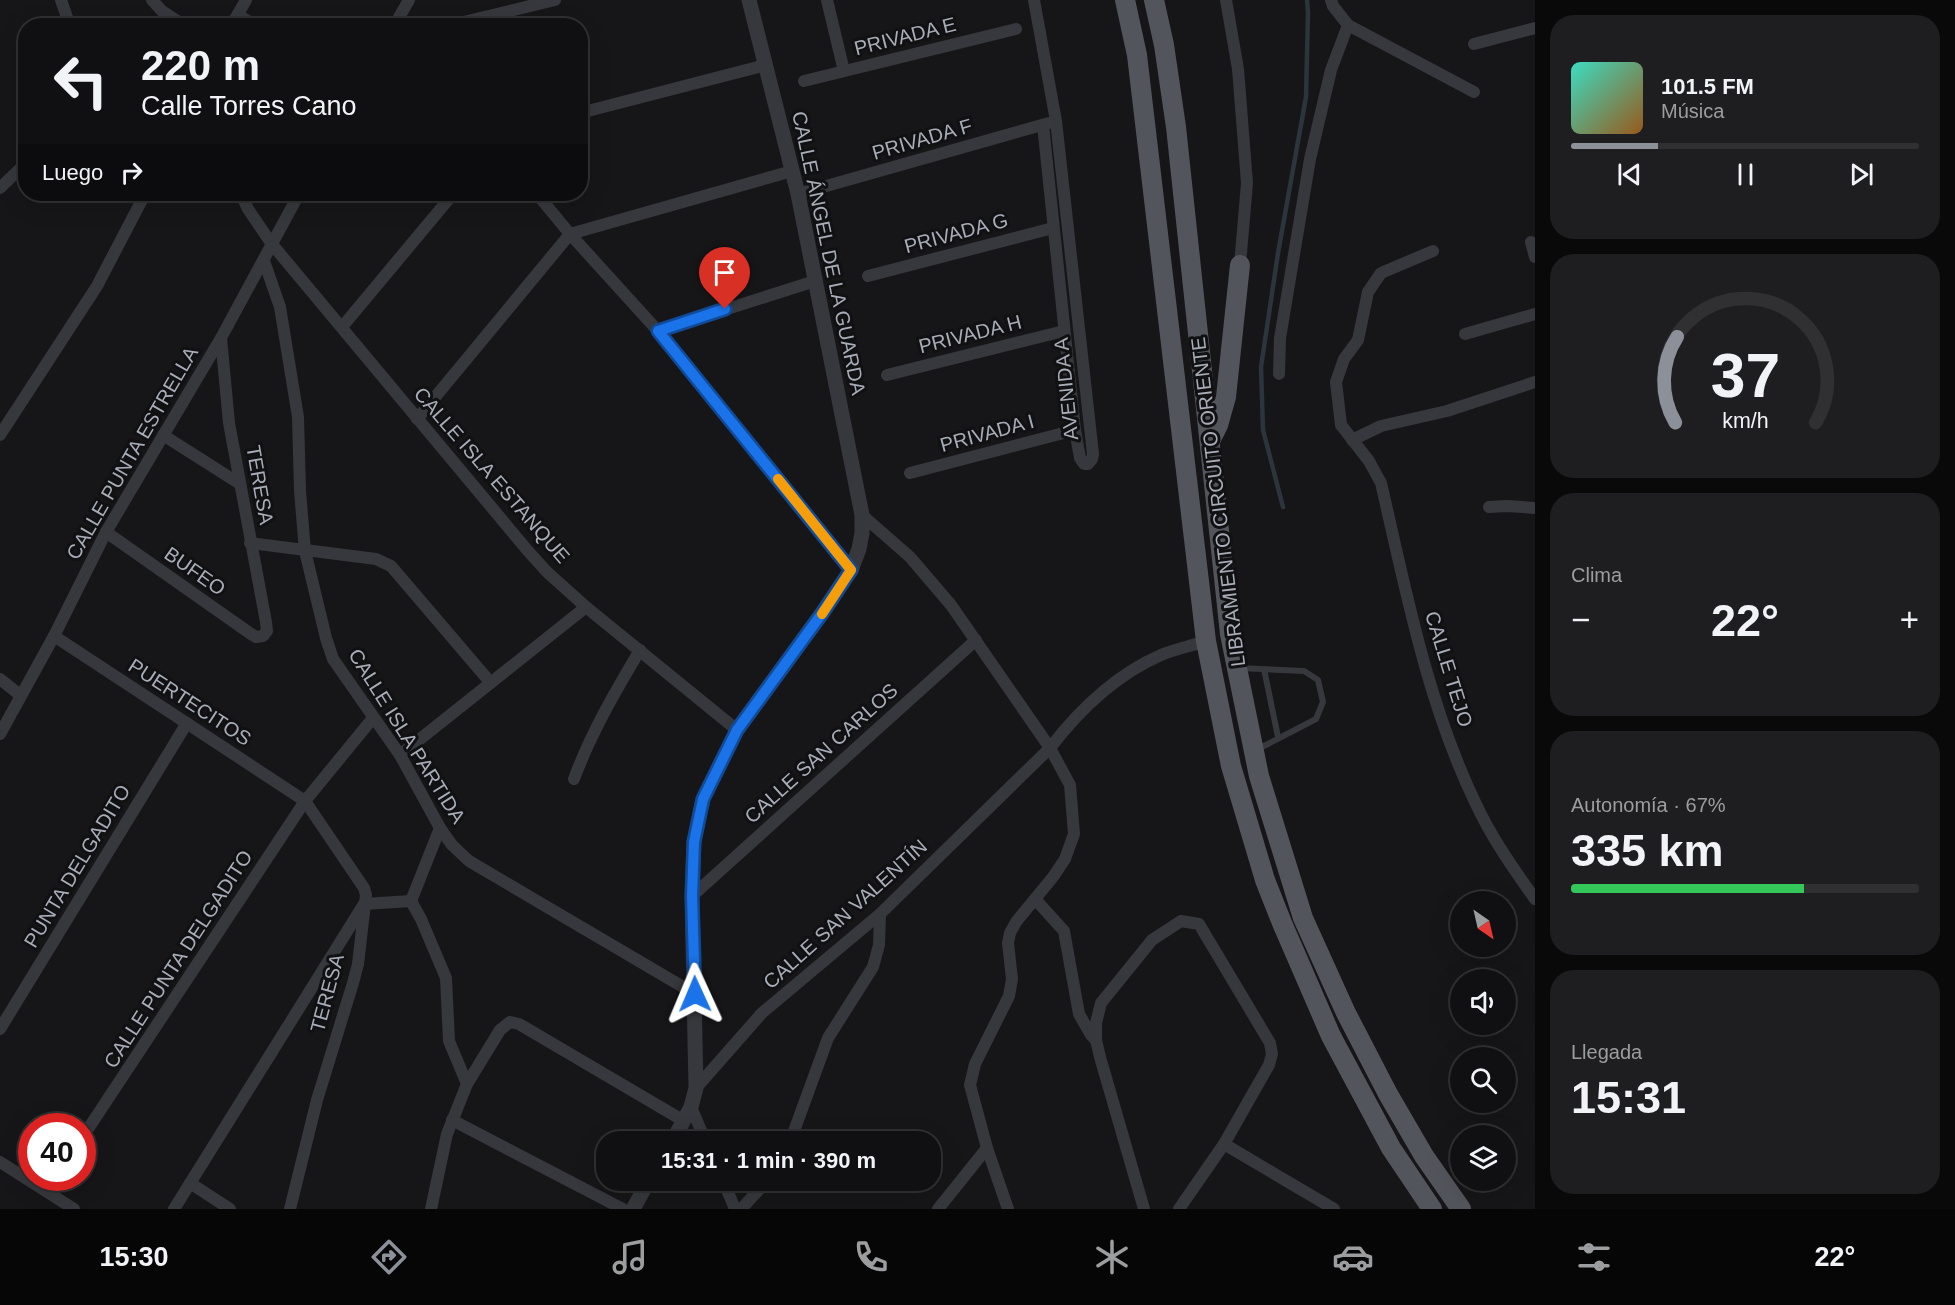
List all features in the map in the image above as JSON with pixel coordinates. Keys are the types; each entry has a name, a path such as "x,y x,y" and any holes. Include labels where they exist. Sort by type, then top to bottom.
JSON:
{"main road":[{"name":"LIBRAMIENTO CIRCUITO ORIENTE","path":"1125,0 1137,55 1206,641 1231,766 1265,880 1331,1036 1392,1148 1432,1209"},
{"name":"LIBRAMIENTO CIRCUITO ORIENTE","path":"1154,0 1164,45 1176,127 1230,634 1259,776 1303,918 1346,1013 1388,1094 1424,1156 1461,1209"},
{"path":"1209,441 1218,425 1226,398 1240,265"}],"street":[{"path":"61,0 67,18"},
{"path":"152,0 173,18"},
{"path":"236,18 246,0"},
{"path":"400,18 409,0"},
{"path":"480,18 555,0"},
{"name":"CALLE ÁNGEL DE LA GUARDA","path":"678,1131 688,1114 696,1088 692,896 694,842 703,799 737,730 851,570 862,533 862,515 798,194 749,0"},
{"path":"827,0 844,71"},
{"name":"AVENIDA A","path":"1034,0 1056,121 1093,454 1088,464 1084,464 1080,458 1075,430 1043,125"},
{"path":"1226,0 1238,69 1247,183 1240,265"},
{"path":"1330,0 1348,25 1474,92"},
{"path":"1279,374 1280,338 1310,159 1331,70 1348,25"},
{"path":"1474,44 1535,28"},
{"name":"PRIVADA E","path":"804,81 1016,29"},
{"path":"588,111 766,65"},
{"name":"PRIVADA F","path":"798,194 1056,121"},
{"path":"0,188 18,171"},
{"path":"417,419 570,234 792,171"},
{"path":"0,435 97,286 141,201"},
{"name":"CALLE ISLA ESTANQUE","path":"244,201 271,243 528,551 586,607 737,730"},
{"name":"CALLE PUNTA ESTRELLA","path":"0,734 54,636 106,532 264,261 271,243 295,201"},
{"path":"342,327 447,201"},
{"path":"543,201 658,331 851,570"},
{"name":"PRIVADA G","path":"868,276 1053,228"},
{"path":"1531,242 1535,257"},
{"name":"CALLE TEJO","path":"1433,251 1381,273 1368,292 1358,340 1344,359 1336,382 1341,425 1369,461 1381,483 1422,657 1452,747 1474,801 1497,844 1535,899"},
{"name":"CALLE ISLA PARTIDA","path":"264,261 280,307 298,417 300,491 305,551 333,659 400,755 440,828 452,845 469,861 695,994"},
{"path":"658,331 815,281"},
{"path":"1465,334 1535,314"},
{"name":"PRIVADA H","path":"886,375 1064,331"},
{"name":"TERESA","path":"220,338 229,423 266,622 267,631 263,636"},
{"path":"1352,440 1381,426 1447,411 1535,382"},
{"name":"PRIVADA I","path":"910,473 1075,430"},
{"path":"163,435 240,484"},
{"path":"1489,507 1535,508"},
{"path":"862,515 910,556 951,605 1050,748 1070,785 1074,834 1065,859 1010,933 1008,943 1012,979 1009,996 975,1064 970,1085 987,1148 1008,1209"},
{"name":"BUFEO","path":"106,532 251,634 256,637 263,636"},
{"path":"250,543 376,559 392,566 490,682"},
{"path":"400,755 586,607"},
{"name":"PUERTECITOS","path":"54,636 305,801"},
{"name":"CALLE SAN CARLOS","path":"692,896 976,640"},
{"name":"CALLE SAN VALENTÍN","path":"696,1088 762,1013 880,914 1050,748 1093,699 1137,667 1162,654 1206,641"},
{"path":"574,779 599,720 640,650"},
{"path":"0,679 20,695"},
{"name":"CALLE PUNTA DELGADITO","path":"96,1117 305,801 373,718"},
{"name":"PUNTA DELGADITO","path":"0,1029 187,723"},
{"name":"TERESA","path":"290,1209 316,1100 358,964 364,904 364,888 305,801"},
{"path":"411,901 440,828"},
{"path":"1035,899 1064,931 1079,1014 1090,1035 1096,1040"},
{"path":"174,1209 364,904 411,901"},
{"path":"411,901 446,978 449,1041 467,1084"},
{"path":"794,1131 828,1038 873,967 879,945 880,914"},
{"path":"1144,1209 1096,1040 1096,1023 1101,1003 1152,940 1181,921 1199,924 1270,1042 1272,1054 1269,1065 1224,1144 1179,1209"},
{"path":"431,1209 447,1134 467,1084 500,1030 510,1022 519,1024 688,1114 699,1131"},
{"path":"452,1120 623,1209"},
{"path":"1224,1144 1334,1209"},
{"path":"938,1209 987,1148"},
{"path":"0,1162 18,1173"},
{"path":"190,1183 230,1209"},
{"path":"47,1191 74,1209"},
{"path":"633,1209 643,1191"},
{"path":"728,1191 735,1209"},
{"path":"741,1209 758,1191"}],"lane":[{"path":"1237,668 1304,671 1318,680 1323,702 1316,719 1255,750"},
{"path":"1264,669 1278,737"}],"waterway":[{"path":"1283,507 1263,430 1261,367 1278,253 1306,97 1307,0"}],"slow traffic":[{"path":"778,479 851,570 822,614"}],"route":[{"path":"695,994 692,896 694,842 703,799 737,730 851,570 658,331 725,309"}]}
